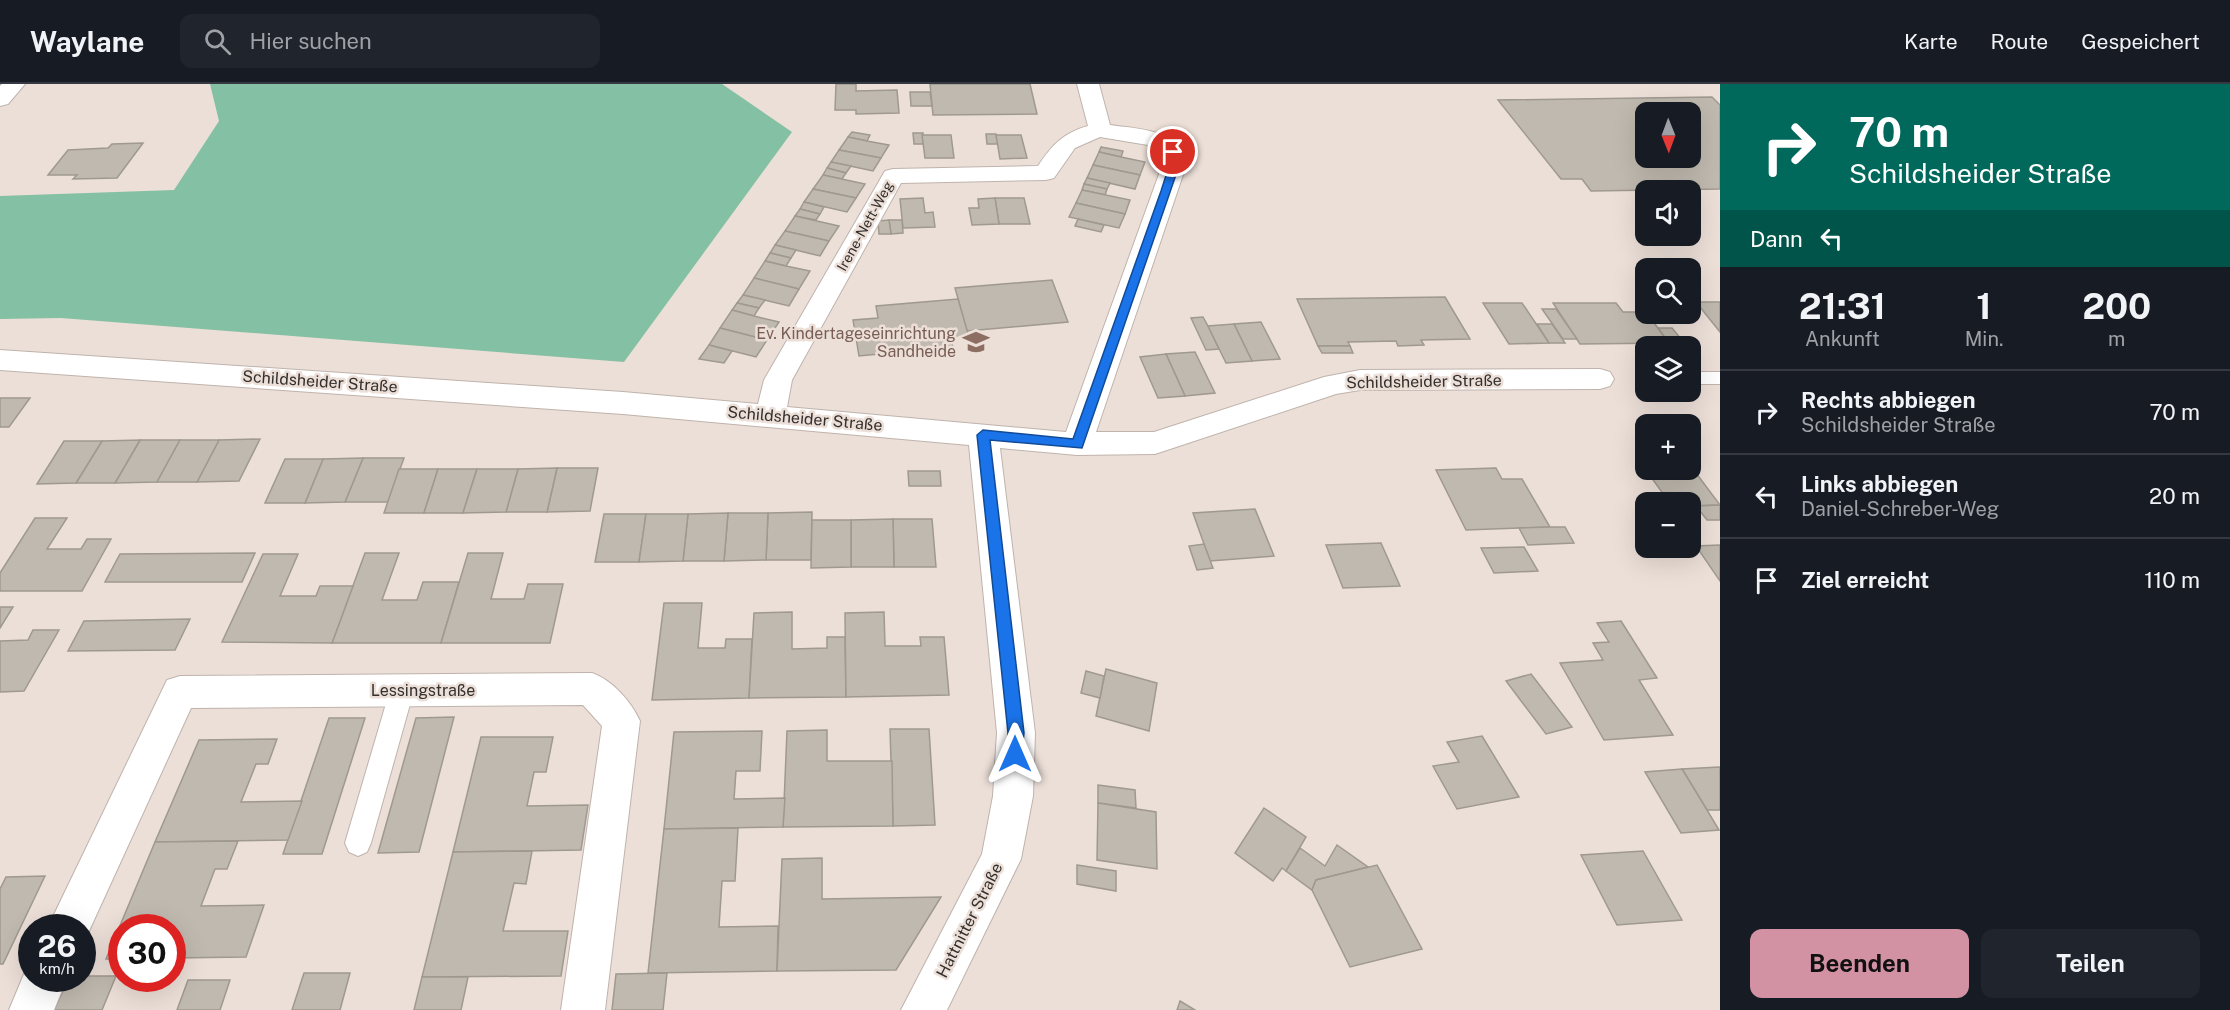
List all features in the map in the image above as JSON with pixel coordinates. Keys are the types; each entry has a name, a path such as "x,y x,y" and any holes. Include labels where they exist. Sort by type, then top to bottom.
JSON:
{"street":[{"path":"0,99 14,84"},
{"path":"1077,444 1175,163 1173,152 1155,139 1100,130 1088,84"},
{"name":"Irene-Nett-Weg","path":"770,415 778,380 893,176 1047,173 1065,142 1080,134 1100,130"},
{"name":"Schildsheider Straße","path":"0,360 365,384 770,415 1077,444 1155,443 1334,384 1360,380 1600,379"},
{"name":"Hattnitter Straße","path":"923,1010 1001,859 1013,796 1016,733 983,435"},
{"name":"Lessingstraße","path":"75,914 180,692 592,689 621,721 583,1010"},
{"path":"31,1010 39,992"}],"lane":[{"path":"1701,378 1720,378"},
{"path":"358,843 402,690"}],"green space":[{"path":"210,84 722,84 792,132 624,362 61,318 0,319 0,196 174,190 219,121"}],"building":[{"path":"836,84 856,84 856,91 897,90 899,113 856,114 856,110 835,110"},
{"path":"930,84 1030,84 1037,114 933,115"},
{"path":"910,92 930,92 932,106 911,106"},
{"path":"1712,97 1720,105 1720,189 1701,189 1701,180 1635,180 1635,190 1591,191 1582,179 1561,179 1498,100"},
{"path":"852,132 870,135 867,141 848,137"},
{"path":"913,133 923,133 923,144 914,144"},
{"path":"986,134 996,134 998,144 987,144"},
{"path":"922,135 951,135 954,158 925,158"},
{"path":"996,135 1021,135 1027,158 1000,159"},
{"path":"848,137 889,145 881,158 839,150"},
{"path":"143,143 117,178 73,179 77,175 48,175 68,150 108,148 112,144"},
{"path":"1101,147 1123,151 1121,157 1099,152"},
{"path":"839,150 881,158 873,171 831,162"},
{"path":"1099,152 1145,162 1140,175 1093,165"},
{"path":"831,162 851,166 846,173 827,168"},
{"path":"1093,165 1140,175 1135,189 1087,178"},
{"path":"827,168 846,173 842,179 823,175"},
{"path":"823,175 865,184 856,198 813,189"},
{"path":"1087,178 1110,183 1107,189 1084,184"},
{"path":"1084,184 1107,189 1105,195 1082,190"},
{"path":"813,189 856,198 847,212 804,202"},
{"path":"1082,190 1130,200 1125,214 1076,203"},
{"path":"923,198 925,213 933,212 935,227 903,228 900,199"},
{"path":"995,198 1024,198 1030,224 999,224"},
{"path":"995,198 999,224 972,225 969,208 979,208 978,199"},
{"path":"804,202 824,207 820,214 800,209"},
{"path":"1076,203 1125,214 1119,228 1069,217"},
{"path":"800,209 820,214 816,220 795,216"},
{"path":"795,216 839,226 829,241 785,231"},
{"path":"1078,219 1104,225 1101,232 1075,226"},
{"path":"889,220 902,220 903,233 891,234"},
{"path":"889,220 891,234 879,234 878,221"},
{"path":"785,231 829,241 820,256 775,245"},
{"path":"775,245 796,250 791,258 770,253"},
{"path":"770,253 791,258 786,266 765,261"},
{"path":"765,261 810,271 799,289 754,278"},
{"path":"754,278 799,289 789,306 743,295"},
{"path":"1052,280 1068,322 967,331 955,288"},
{"path":"743,295 765,300 759,308 737,303"},
{"path":"1445,297 1470,339 1421,340 1424,345 1398,346 1396,341 1348,342 1350,346 1318,346 1297,299"},
{"path":"958,299 969,337 950,338 953,347 859,356 853,320 878,318 876,306"},
{"path":"1701,302 1720,302 1720,332 1701,308"},
{"path":"737,303 759,308 754,316 732,310"},
{"path":"1483,303 1522,303 1549,343 1509,344"},
{"path":"1553,303 1616,303 1623,312 1635,312 1635,324 1655,324 1664,336 1635,336 1635,343 1580,344"},
{"path":"1542,309 1556,309 1577,339 1563,339"},
{"path":"732,310 779,322 767,340 720,328"},
{"path":"1203,317 1219,349 1206,350 1191,318"},
{"path":"1261,322 1280,359 1252,361 1234,324"},
{"path":"1234,324 1252,361 1226,363 1208,326"},
{"path":"1537,324 1552,324 1565,343 1549,343"},
{"path":"720,328 767,340 756,357 709,345"},
{"path":"1658,328 1672,328 1679,336 1664,336"},
{"path":"709,345 732,351 724,363 699,359"},
{"path":"1318,346 1350,346 1353,353 1322,353"},
{"path":"1195,352 1215,393 1185,396 1166,354"},
{"path":"1166,354 1185,396 1158,398 1140,357"},
{"path":"0,398 30,398 9,427 0,427"},
{"path":"260,439 239,481 197,482 219,440"},
{"path":"140,440 180,440 157,482 115,483"},
{"path":"140,440 115,483 76,483 102,441"},
{"path":"180,440 219,440 197,482 157,482"},
{"path":"64,441 102,441 76,483 37,484"},
{"path":"363,458 404,458 388,502 345,502"},
{"path":"363,458 345,502 305,503 323,459"},
{"path":"285,459 323,459 305,503 265,503"},
{"path":"557,468 598,468 590,511 547,512"},
{"path":"557,468 547,512 506,512 518,469"},
{"path":"1496,468 1502,479 1522,479 1550,527 1466,530 1436,470"},
{"path":"399,469 438,469 424,513 384,513"},
{"path":"438,469 477,469 463,513 424,513"},
{"path":"477,469 518,469 506,512 463,513"},
{"path":"908,471 940,471 941,486 909,486"},
{"path":"1653,480 1701,480 1720,505 1701,506 1701,492 1662,492"},
{"path":"1720,505 1720,520 1707,520 1701,512 1701,506"},
{"path":"1255,509 1274,556 1210,561 1193,513"},
{"path":"812,512 811,560 766,560 768,513"},
{"path":"728,513 768,513 766,560 724,561"},
{"path":"728,513 724,561 683,561 688,514"},
{"path":"604,514 646,514 639,562 595,562"},
{"path":"646,514 688,514 683,561 639,562"},
{"path":"35,518 67,518 47,549 81,549 87,539 111,539 82,591 0,591 0,573"},
{"path":"893,519 932,519 936,567 894,567"},
{"path":"893,519 894,567 851,567 851,520"},
{"path":"812,520 851,520 851,567 811,568"},
{"path":"1565,527 1574,543 1528,545 1519,528"},
{"path":"1381,543 1400,586 1343,588 1326,545"},
{"path":"1204,544 1213,568 1197,570 1189,546"},
{"path":"1720,545 1720,581 1701,553 1701,546"},
{"path":"1524,547 1538,571 1494,573 1481,548"},
{"path":"255,553 242,582 105,582 120,554"},
{"path":"365,553 399,553 382,600 417,600 423,582 459,582 441,643 332,643"},
{"path":"468,553 503,553 491,599 524,599 528,584 563,584 550,643 441,643"},
{"path":"263,554 298,554 280,596 316,596 320,586 353,586 332,643 222,642"},
{"path":"664,603 702,603 698,648 725,648 726,639 752,639 749,698 652,700"},
{"path":"0,607 13,607 0,628"},
{"path":"792,612 792,649 827,648 827,637 845,637 846,697 749,698 754,613"},
{"path":"884,612 885,646 921,646 920,637 944,637 949,695 846,697 845,613"},
{"path":"190,619 175,650 68,651 84,621"},
{"path":"1621,621 1657,678 1639,680 1673,735 1604,740 1560,663 1603,660 1593,643 1609,642 1597,623"},
{"path":"33,630 59,630 24,691 0,692 0,641 28,640"},
{"path":"1106,669 1157,683 1149,731 1096,716"},
{"path":"1086,671 1104,676 1100,698 1081,693"},
{"path":"1531,674 1572,727 1546,734 1506,681"},
{"path":"454,717 419,852 378,853 416,718"},
{"path":"329,718 365,718 322,854 283,854"},
{"path":"890,729 929,729 935,825 893,826"},
{"path":"827,730 827,761 892,761 893,826 783,827 787,731"},
{"path":"762,731 760,771 736,771 734,799 785,798 783,827 664,829 674,732"},
{"path":"1482,736 1519,797 1457,809 1433,766 1459,762 1447,742"},
{"path":"481,737 553,737 546,772 534,772 527,806 588,805 581,850 453,852"},
{"path":"277,739 268,764 256,764 241,802 302,801 288,840 155,842 199,740"},
{"path":"1720,767 1720,810 1707,810 1682,769"},
{"path":"1682,769 1719,830 1681,833 1645,772"},
{"path":"1098,785 1135,790 1136,808 1098,803"},
{"path":"1098,803 1156,812 1157,869 1097,860"},
{"path":"1264,808 1306,837 1286,871 1282,868 1273,881 1235,853"},
{"path":"738,828 735,881 722,881 719,927 778,926 777,971 648,973 664,829"},
{"path":"238,841 227,869 215,869 201,906 264,905 246,957 186,958 186,914 125,914 155,842"},
{"path":"1337,845 1368,867 1316,880 1312,890 1286,871 1300,848 1325,866"},
{"path":"532,851 526,884 514,883 503,931 568,931 561,976 422,977 453,852"},
{"path":"1643,851 1682,920 1617,925 1581,855"},
{"path":"822,858 822,899 941,897 896,970 777,971 782,859"},
{"path":"1077,865 1116,871 1116,891 1077,884"},
{"path":"1377,865 1422,949 1350,967 1312,890 1316,880"},
{"path":"45,876 27,914 18,914 18,933 3,964 0,964 0,889 6,877"},
{"path":"304,973 350,973 340,1010 292,1010"},
{"path":"667,973 663,1010 612,1010 616,974"},
{"path":"96,976 108,976 109,992 102,1010 54,1010 62,992 96,992"},
{"path":"422,977 468,977 461,1010 414,1010"},
{"path":"188,980 230,980 220,1010 177,1010 184,992 186,992"},
{"path":"1180,1001 1195,1010 1177,1010"}],"place":[{"name":"Ev. Kindertageseinrichtung Sandheide","path":"976,342"}],"route":[{"path":"1015,754 1016,733 983,435 1077,444 1166,191 1175,163 1173,152"}]}
